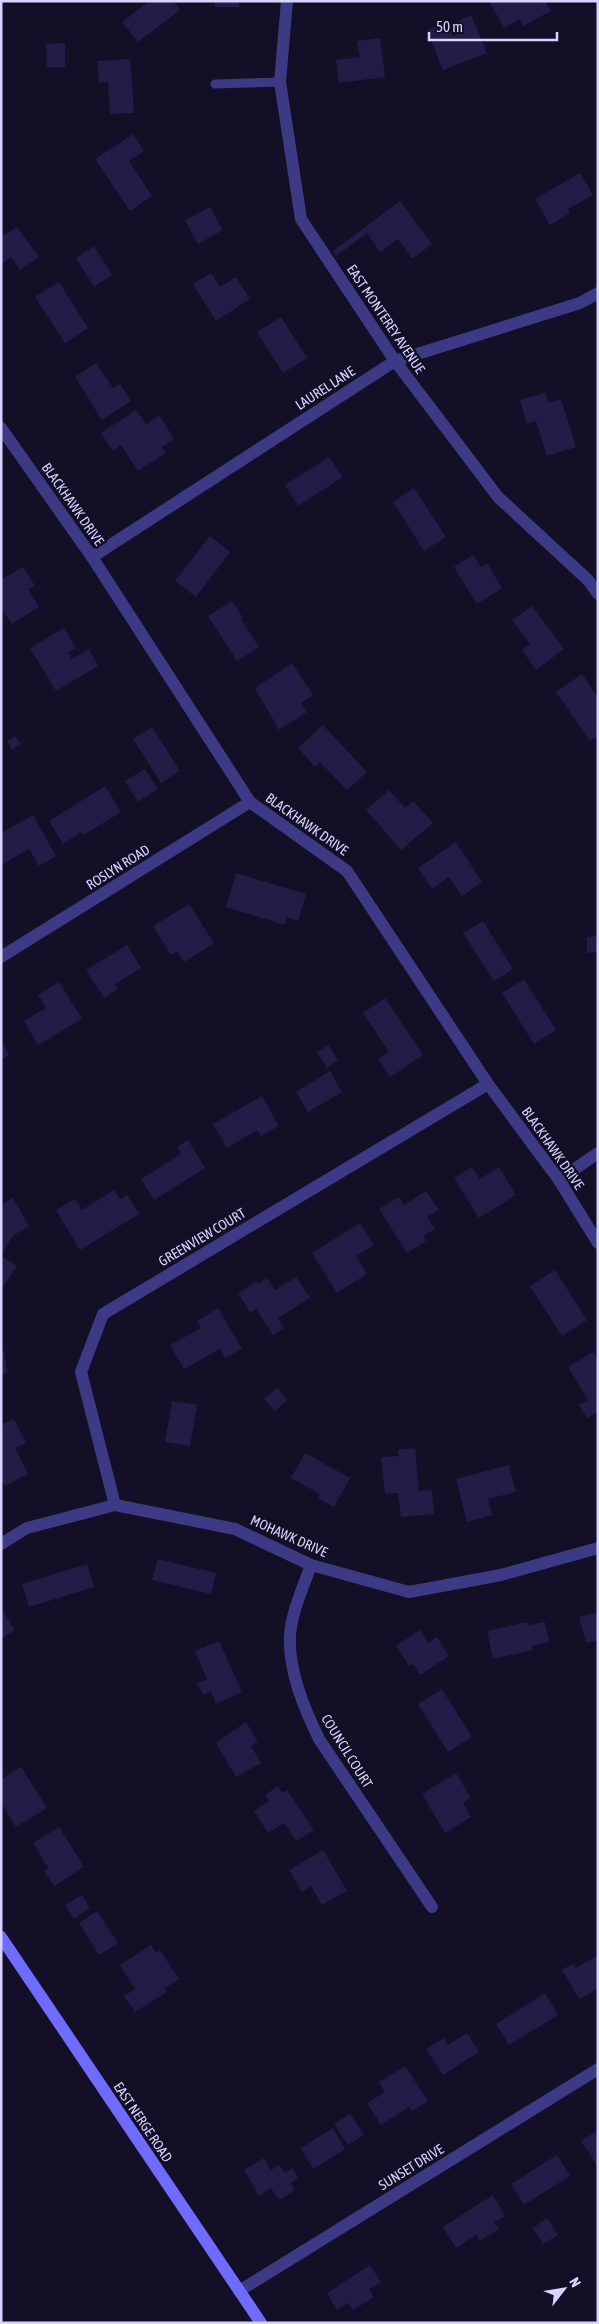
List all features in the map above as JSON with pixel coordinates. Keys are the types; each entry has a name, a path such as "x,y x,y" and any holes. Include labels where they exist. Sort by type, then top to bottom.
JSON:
{"main road":[{"name":"EAST NERGE ROAD","path":"1,1937 261,2323"}],"street":[{"name":"EAST MONTEREY AVENUE","path":"287,1 280,82 301,219 395,360 498,497 588,580 598,594"},
{"name":"LAUREL LANE","path":"92,557 395,360 580,303 598,293"},
{"name":"BLACKHAWK DRIVE","path":"1,428 92,557 250,802 347,872 488,1084 559,1180 598,1242"},
{"name":"ROSLYN ROAD","path":"1,957 250,802"},
{"name":"GREENVIEW COURT","path":"115,1504 81,1372 103,1314 488,1084"},
{"path":"559,1180 598,1153"},
{"name":"MOHAWK DRIVE","path":"1,1544 27,1528 115,1504 235,1529 311,1565 409,1592 501,1575 598,1548"},
{"name":"COUNCIL COURT","path":"311,1565 290,1635 291,1659 310,1721 319,1738 432,1907"},
{"name":"SUNSET DRIVE","path":"240,2291 598,2069"}],"lane":[{"path":"215,84 280,82"}],"building":[{"path":"150,1 173,1 180,10 138,42 122,22"},
{"path":"215,1 239,1 239,7 215,7"},
{"path":"492,1 545,1 551,11 523,26 519,19 504,28 490,3"},
{"path":"471,15 487,53 443,70 427,30 447,22 453,36 462,32 457,21"},
{"path":"380,38 385,77 339,83 336,60 360,57 357,41"},
{"path":"65,43 65,67 47,67 46,44"},
{"path":"130,59 134,113 110,114 108,82 99,83 97,61"},
{"path":"133,134 144,151 129,161 152,196 130,211 95,159"},
{"path":"580,173 593,195 568,209 570,213 550,225 535,199"},
{"path":"400,201 432,244 412,259 398,239 380,252 367,233 336,256 333,251"},
{"path":"210,207 223,230 198,244 185,220"},
{"path":"17,227 39,257 20,270 11,257 1,264 1,237"},
{"path":"94,246 112,275 94,287 76,258"},
{"path":"211,273 220,287 236,277 250,299 216,321 193,284"},
{"path":"59,282 88,328 65,343 35,297"},
{"path":"281,317 307,358 283,373 257,332"},
{"path":"96,363 113,388 120,384 131,401 102,420 75,377"},
{"path":"545,393 549,403 561,399 576,447 547,456 536,421 527,424 520,400"},
{"path":"136,410 146,424 159,415 174,439 162,447 166,453 138,471 121,445 113,451 101,433"},
{"path":"329,457 343,477 298,506 285,485"},
{"path":"414,488 446,537 424,551 393,502"},
{"path":"210,536 230,552 196,597 175,581"},
{"path":"473,555 481,567 487,563 502,588 477,604 454,567"},
{"path":"23,567 35,586 28,589 39,607 12,624 1,608 1,580"},
{"path":"232,601 259,647 237,661 208,616"},
{"path":"532,606 564,649 536,670 522,650 530,644 512,620"},
{"path":"64,628 76,648 68,653 72,659 89,649 98,666 56,691 30,648"},
{"path":"292,663 313,695 301,703 307,712 279,730 255,688"},
{"path":"582,674 598,698 598,736 590,741 556,692"},
{"path":"323,725 367,772 347,790 320,762 315,767 298,748"},
{"path":"152,727 180,771 161,783 133,739"},
{"path":"15,736 21,744 12,750 7,741"},
{"path":"145,769 158,789 138,802 125,781"},
{"path":"105,786 121,812 84,835 81,832 63,844 49,821"},
{"path":"389,790 405,808 413,801 433,823 401,850 366,810"},
{"path":"33,815 56,856 39,866 29,849 1,865 1,833"},
{"path":"456,842 482,882 462,896 449,877 432,889 418,868"},
{"path":"236,873 306,894 298,921 287,917 285,925 226,907"},
{"path":"189,904 214,943 184,962 177,951 171,955 153,926"},
{"path":"483,921 513,969 494,981 463,933"},
{"path":"598,936 598,952 587,953 587,937"},
{"path":"127,945 141,968 115,984 118,989 104,998 86,970"},
{"path":"524,979 556,1030 534,1044 502,993"},
{"path":"59,982 82,1019 38,1045 24,1021 46,1008 38,995"},
{"path":"385,998 423,1055 390,1077 378,1059 389,1052 363,1013"},
{"path":"1,1040 9,1055 1,1059"},
{"path":"328,1045 338,1060 327,1068 317,1052"},
{"path":"330,1071 342,1092 308,1112 296,1092"},
{"path":"262,1096 279,1126 261,1136 257,1130 227,1148 213,1124"},
{"path":"188,1140 205,1168 154,1200 141,1179 181,1154 177,1147"},
{"path":"472,1167 480,1179 499,1167 516,1195 479,1218 454,1178"},
{"path":"114,1190 120,1199 127,1195 139,1214 80,1250 56,1210 75,1199 82,1210"},
{"path":"426,1191 439,1210 427,1217 435,1229 423,1236 426,1241 407,1253 379,1209 399,1197 404,1205"},
{"path":"13,1198 29,1226 14,1235 1,1254 1,1205"},
{"path":"360,1223 374,1245 356,1256 367,1274 337,1293 312,1253"},
{"path":"1,1256 17,1266 3,1287 1,1286"},
{"path":"555,1270 587,1320 562,1336 530,1286"},
{"path":"296,1277 310,1298 278,1318 284,1328 273,1335 256,1309 250,1312 238,1293 257,1281 258,1284 267,1278 275,1290"},
{"path":"218,1308 242,1349 225,1358 220,1349 184,1369 170,1345 201,1328 197,1321"},
{"path":"1,1351 4,1351 7,1373 1,1374"},
{"path":"593,1352 598,1360 598,1412 587,1418 579,1405 588,1400 568,1367"},
{"path":"277,1388 287,1400 275,1411 264,1399"},
{"path":"172,1401 197,1405 190,1446 165,1442"},
{"path":"14,1419 26,1443 15,1448 28,1474 5,1486 1,1479 1,1425"},
{"path":"415,1448 419,1491 432,1490 434,1514 401,1517 398,1493 385,1494 381,1457 399,1456 398,1450"},
{"path":"305,1453 350,1478 334,1507 318,1498 320,1494 291,1478"},
{"path":"509,1465 516,1492 488,1499 492,1515 467,1522 456,1479"},
{"path":"158,1559 216,1573 211,1594 152,1580"},
{"path":"87,1564 94,1587 29,1607 22,1584"},
{"path":"1,1608 15,1630 1,1639"},
{"path":"598,1612 598,1640 586,1643 579,1617"},
{"path":"527,1622 528,1625 545,1622 549,1642 532,1646 533,1650 493,1659 487,1631"},
{"path":"420,1630 428,1643 437,1637 449,1656 420,1675 413,1664 409,1666 396,1646"},
{"path":"219,1641 242,1692 216,1704 211,1691 203,1695 197,1683 207,1679 195,1651"},
{"path":"442,1689 472,1737 448,1752 418,1704"},
{"path":"246,1722 258,1742 251,1746 261,1763 236,1777 216,1743"},
{"path":"21,1767 47,1808 16,1827 1,1803 1,1779"},
{"path":"456,1773 471,1798 463,1803 471,1817 445,1833 422,1794"},
{"path":"278,1786 282,1793 287,1790 314,1830 296,1841 284,1823 268,1833 254,1811 269,1801 265,1795"},
{"path":"59,1827 84,1867 54,1886 44,1871 48,1868 33,1843"},
{"path":"323,1850 347,1891 322,1905 311,1886 302,1892 289,1870"},
{"path":"82,1895 90,1908 74,1919 65,1905"},
{"path":"97,1911 118,1943 99,1955 79,1923"},
{"path":"151,1945 156,1953 160,1950 179,1979 165,1988 167,1992 135,2012 124,1996 135,1989 120,1965"},
{"path":"598,1955 598,1989 579,1999 562,1970 574,1963 576,1968"},
{"path":"545,1993 558,2015 509,2045 496,2024"},
{"path":"467,2033 479,2052 443,2075 426,2049 444,2038 448,2045"},
{"path":"405,2066 428,2101 412,2111 409,2107 381,2125 367,2103 385,2092 379,2082"},
{"path":"350,2114 364,2135 348,2145 334,2124"},
{"path":"333,2128 345,2149 313,2169 301,2148"},
{"path":"598,2130 598,2167 581,2141"},
{"path":"557,2155 570,2176 524,2205 511,2184"},
{"path":"264,2158 271,2170 279,2165 285,2173 292,2168 298,2178 291,2183 295,2190 279,2200 271,2188 259,2196 244,2170"},
{"path":"493,2195 505,2216 494,2223 499,2229 480,2241 476,2235 456,2248 443,2227"},
{"path":"547,2218 558,2235 543,2244 533,2228"},
{"path":"370,2265 381,2282 369,2289 374,2297 353,2310 348,2303 337,2310 327,2293"}]}
